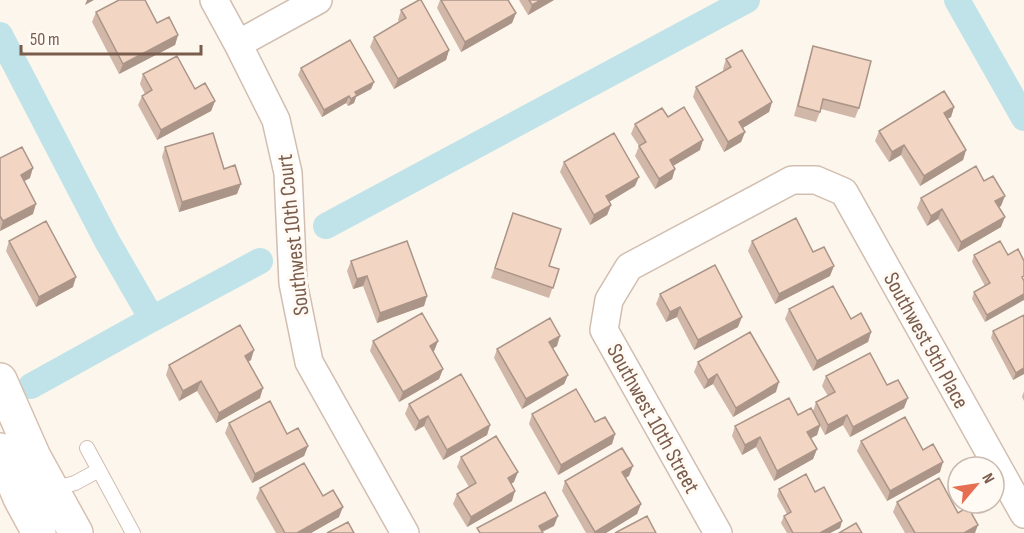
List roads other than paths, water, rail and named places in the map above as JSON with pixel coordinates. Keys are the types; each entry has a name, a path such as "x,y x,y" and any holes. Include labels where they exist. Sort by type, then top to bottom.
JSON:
{"street":[{"name":"Southwest 10th Court","path":"214,0 276,120 288,173 293,283 309,362 405,533"},
{"path":"238,44 318,0"},
{"name":"Southwest 9th Place","path":"609,300 629,267 792,180 816,180 844,192 1024,514"},
{"name":"Southwest 10th Street","path":"609,300 604,330 718,533"},
{"path":"0,380 7,415 53,489 76,533"},
{"path":"0,450 20,498 39,533"}],"lane":[{"path":"87,448 133,533"},
{"path":"53,489 75,483 99,470"}],"waterway":[{"path":"326,226 747,0"},
{"path":"957,0 1024,118"},
{"path":"0,35 107,241 152,319 31,386"},
{"path":"152,319 260,261"}]}
